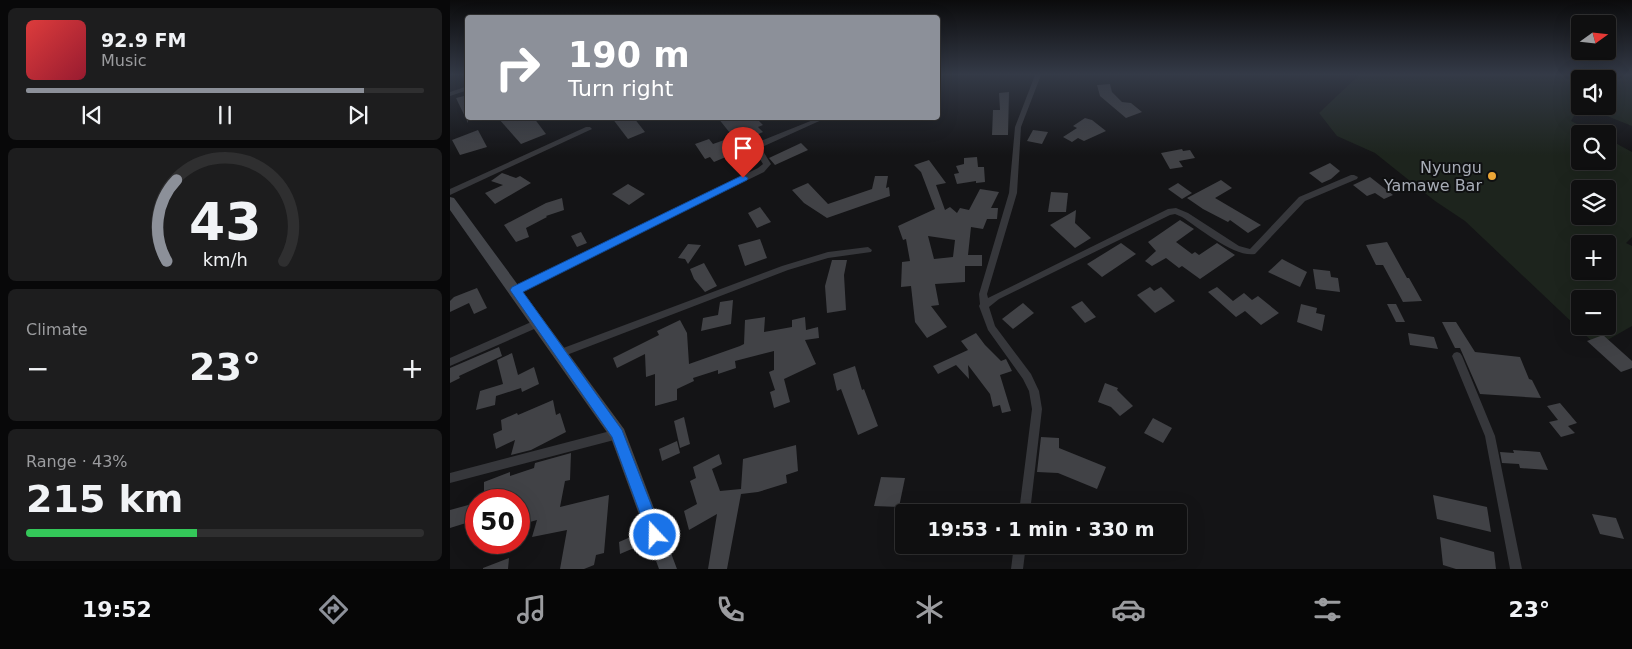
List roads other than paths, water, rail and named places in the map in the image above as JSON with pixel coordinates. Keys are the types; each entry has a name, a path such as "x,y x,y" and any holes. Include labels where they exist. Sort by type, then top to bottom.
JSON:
{"main road":[{"path":"450,201 538,323 562,353 618,434 668,569"}],"street":[{"path":"1025,504 1037,409 1035,393 1020,363 991,331 983,306 983,294 1013,193 1018,127 1028,102"},
{"path":"516,290 761,170 768,164 757,148 759,145 818,120"},
{"path":"450,192 588,129"},
{"path":"983,306 996,297 1168,212 1176,211 1186,215 1237,250 1252,252 1302,199 1354,177"},
{"path":"562,353 785,268 828,255 868,250"},
{"path":"450,362 538,323"},
{"path":"1458,356 1490,436 1516,569"},
{"path":"450,478 618,434"},
{"path":"1018,569 1019,554"}],"place":[{"name":"Nyungu Yamawe Bar","path":"1492,176"}]}
